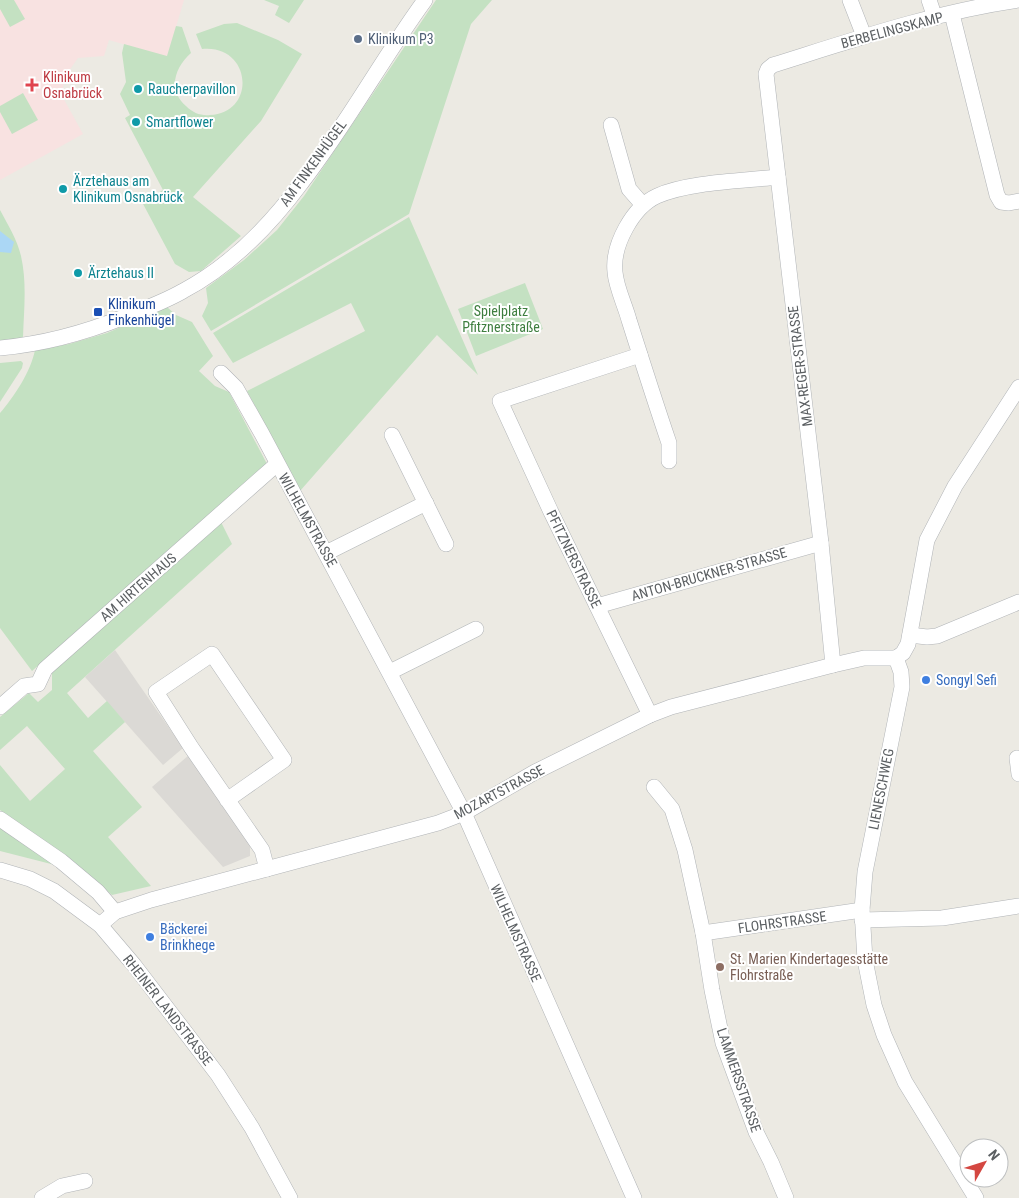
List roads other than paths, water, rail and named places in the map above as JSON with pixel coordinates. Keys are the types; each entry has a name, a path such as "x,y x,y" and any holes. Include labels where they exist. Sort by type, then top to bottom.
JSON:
{"street":[{"name":"AM FINKENHÜGEL","path":"0,348 30,345 66,337 103,325 186,290 224,264 254,238 302,182 425,0"},
{"path":"850,0 864,36"},
{"path":"929,0 935,18"},
{"name":"BERBELINGSKAMP","path":"768,69 772,65 864,36 1012,1"},
{"path":"952,14 997,195 1001,202 1009,203 1019,200"},
{"name":"MAX-REGER-STRASSE","path":"768,69 766,74 821,543 833,665"},
{"path":"611,126 629,189 643,205"},
{"path":"669,461 669,443 615,272 620,239 643,205 673,190 778,177"},
{"name":"PFITZNERSTRASSE","path":"640,355 500,401 551,512 650,715"},
{"name":"WILHELMSTRASSE","path":"221,373 236,388 278,464 464,813 634,1198"},
{"path":"896,658 903,653 908,644 927,540 955,486 1019,388"},
{"path":"392,435 446,544"},
{"name":"AM HIRTENHAUS","path":"0,707 24,686 38,684 45,669 278,464"},
{"path":"326,553 426,503"},
{"name":"ANTON-BRUCKNER-STRASSE","path":"597,606 821,543"},
{"path":"910,634 927,638 937,636 1019,602"},
{"path":"390,672 476,629"},
{"path":"227,800 284,760 212,654 156,692 227,800 262,850 267,869"},
{"name":"MOZARTSTRASSE","path":"100,925 115,912 151,900 438,823 464,813 535,772 650,715 671,707 864,658 896,658"},
{"name":"LIENESCHWEG","path":"896,658 901,672 902,687 865,872 862,915 865,960 874,1005 884,1034 905,1082 976,1198"},
{"path":"1016,758 1019,774"},
{"name":"LAMMERSSTRASSE","path":"654,787 672,809 684,850 703,933 723,1043 756,1132 786,1198"},
{"path":"0,819 60,861 98,892 115,912"},
{"name":"RHEINER LANDSTRASSE","path":"0,870 30,879 54,892 100,925 134,964 218,1075 252,1128 290,1198"},
{"name":"FLOHRSTRASSE","path":"703,933 862,915 942,918 1019,906"},
{"path":"42,1198 62,1186 85,1182"}],"water":[{"path":"0,231 14,242 11,253 0,252"}],"place":[{"name":"Klinikum P3","path":"358,39"},
{"name":"Klinikum Osnabrück","path":"32,85"},
{"name":"Raucherpavillon","path":"138,89"},
{"name":"Smartflower","path":"136,122"},
{"name":"Ärztehaus am Klinikum Osnabrück","path":"63,189"},
{"name":"Ärztehaus II","path":"78,273"},
{"name":"Klinikum Finkenhügel","path":"98,312"},
{"name":"Songyl Sefi","path":"926,680"},
{"name":"Bäckerei Brinkhege","path":"150,937"},
{"name":"St. Marien Kindertagesstätte Flohrstraße","path":"720,967"}],"park label":[{"name":"Spielplatz Pfitznerstraße","path":"501,320"}]}
